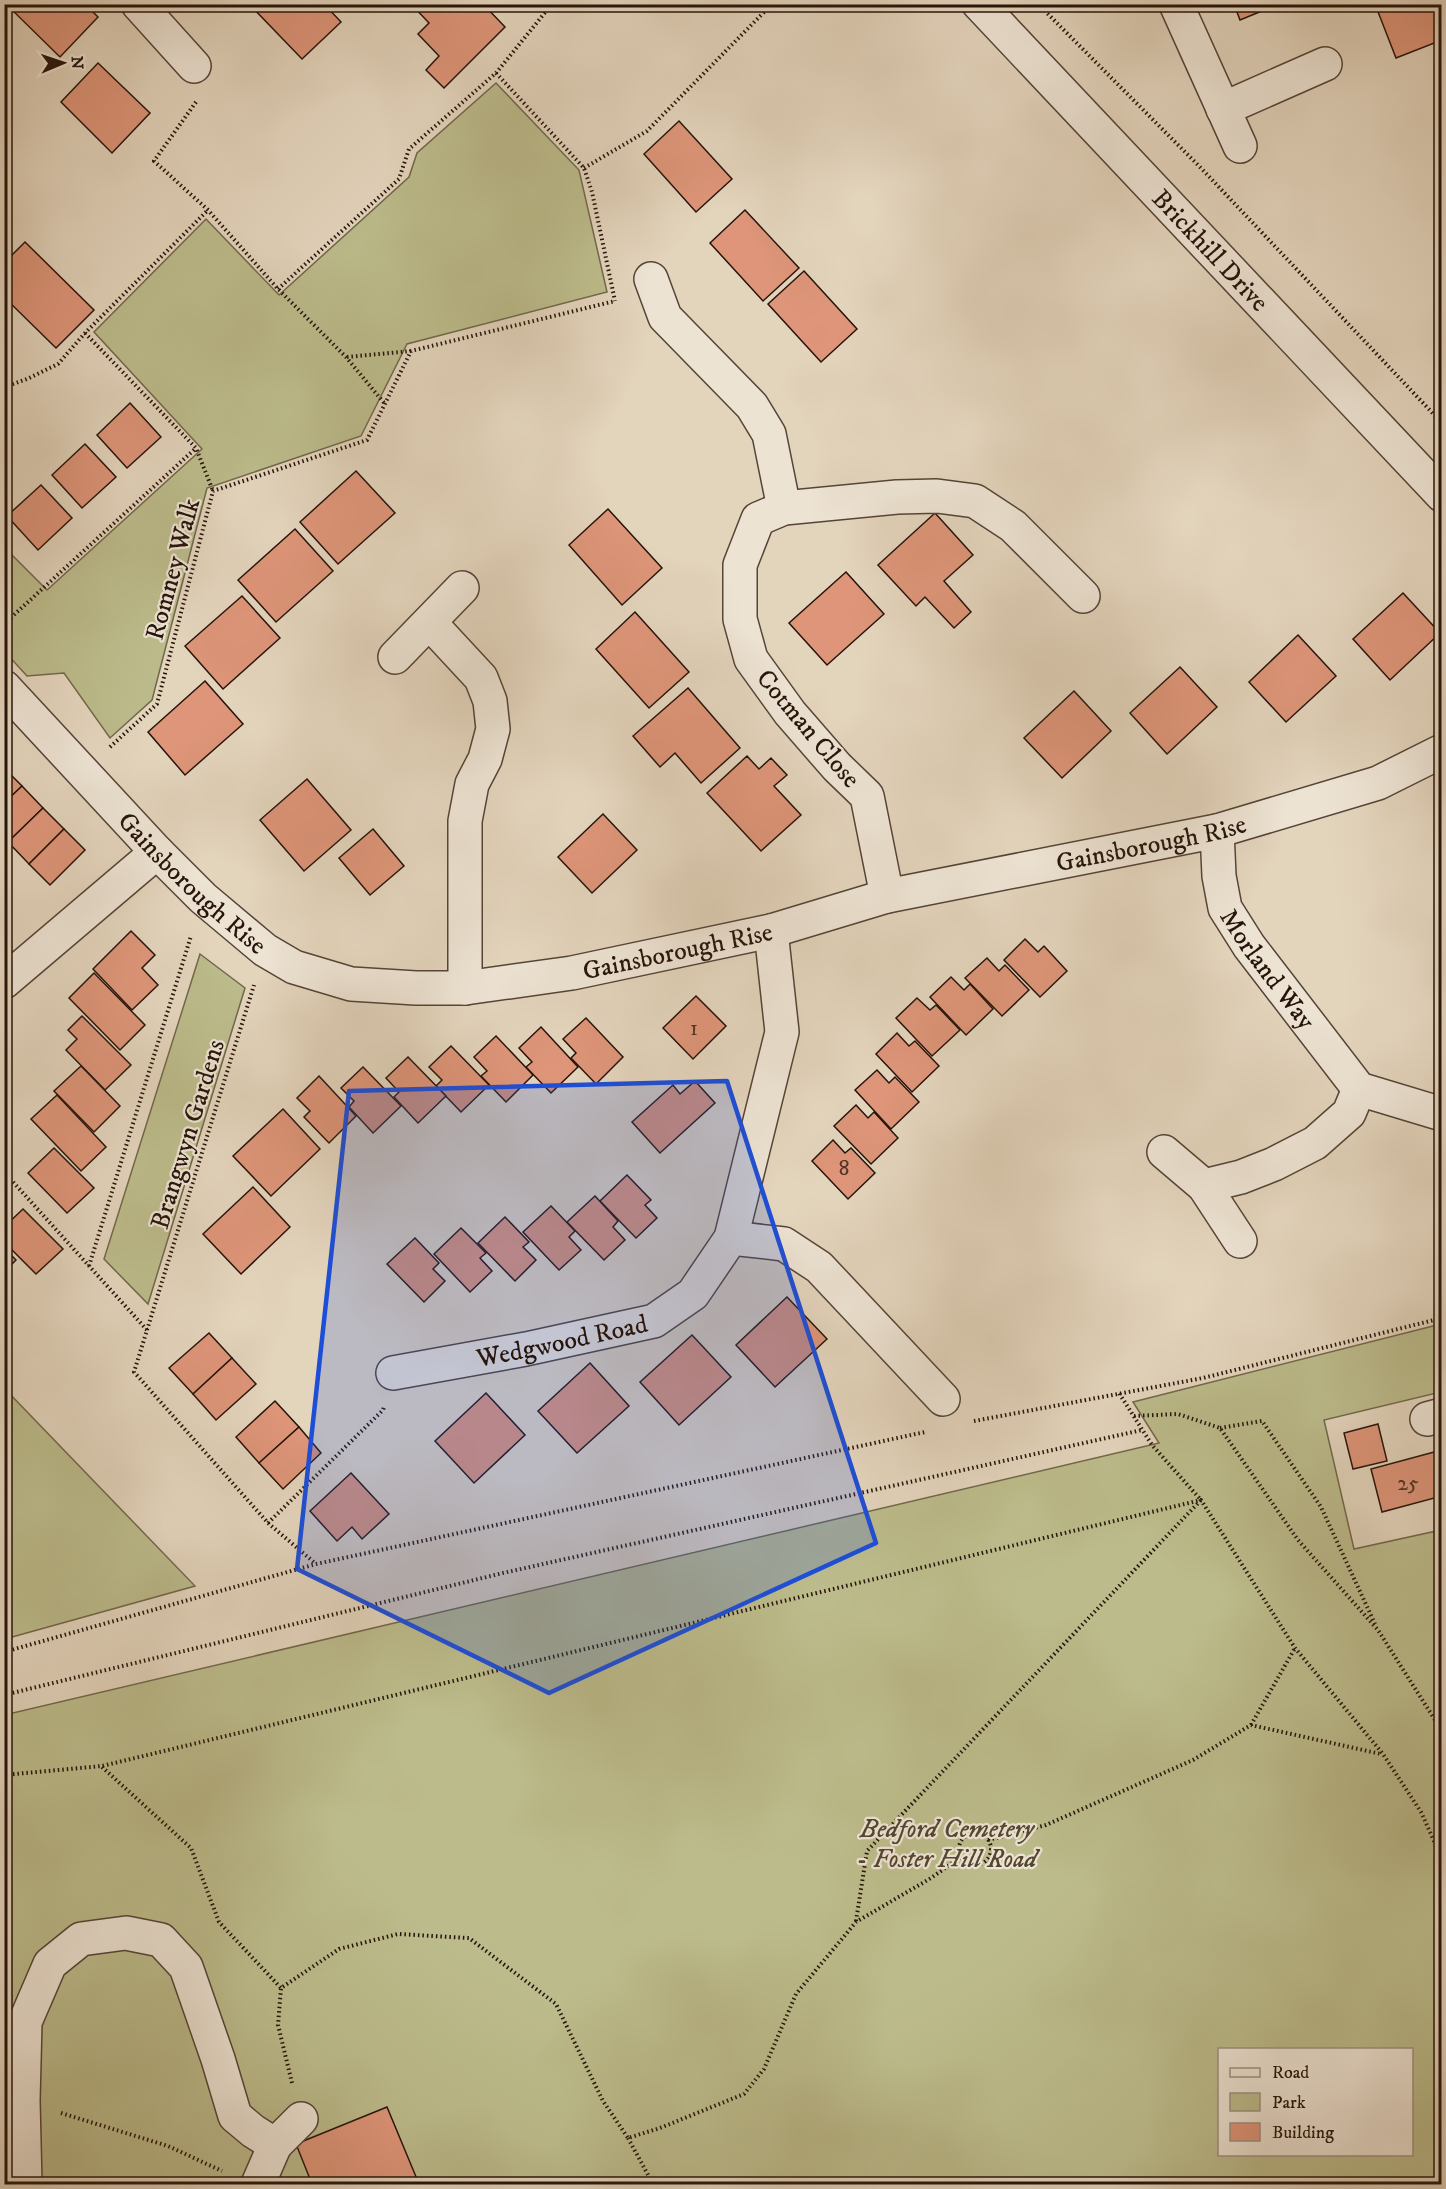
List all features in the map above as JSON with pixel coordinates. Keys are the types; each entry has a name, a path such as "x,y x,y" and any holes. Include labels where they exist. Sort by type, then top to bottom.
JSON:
{"street":[{"path":"138,4 194,66"},
{"name":"Brickhill Drive","path":"979,4 1442,495"},
{"path":"1176,4 1240,146"},
{"path":"1223,109 1325,64"},
{"path":"651,279 665,317 752,406 769,434 784,508"},
{"name":"Cotman Close","path":"887,896 867,796 837,767 790,713 750,659 740,619 740,565 758,519 784,508 897,497 937,496 975,501 1013,526 1083,596"},
{"path":"395,657 462,588"},
{"path":"430,623 481,678 490,701 493,729 485,759 472,784 465,821 465,988"},
{"name":"Gainsborough Rise","path":"4,687 157,852 203,898 265,950 294,967 351,984 416,988 465,988 572,973 771,931 887,896 1217,831 1378,783 1442,751"},
{"name":"Morland Way","path":"1217,831 1219,876 1225,908 1249,946 1359,1089"},
{"path":"4,982 157,852"},
{"name":"Wedgwood Road","path":"393,1373 526,1349 654,1321 693,1294 731,1238 782,1032 771,931"},
{"path":"1204,1186 1274,1164 1315,1143 1349,1113 1359,1089 1442,1114"},
{"path":"1164,1152 1204,1186 1240,1241"},
{"path":"731,1238 784,1244 819,1267 903,1377 944,1399"},
{"path":"26,2184 23,2101 25,2022 50,1964 81,1939 126,1933 161,1940 186,1967 218,2058 235,2116 275,2145"},
{"path":"244,2180 301,2119"}],"path":[{"path":"278,289 399,179 409,149 496,73 552,4"},
{"path":"584,168 647,131 772,4"},
{"path":"1038,4 1199,166 1442,423"},
{"path":"194,66 211,81 154,160 208,210 278,289 346,357 385,404"},
{"path":"496,73 584,168 592,192 615,301"},
{"path":"4,387 58,364 85,333 208,210"},
{"path":"346,357 411,351 615,301 651,279"},
{"path":"85,333 196,448 213,491"},
{"name":"Romney Walk","path":"82,770 157,704 213,491 367,440 411,351"},
{"path":"4,624 196,448"},
{"path":"88,1266 203,898"},
{"name":"Brangwyn Gardens","path":"265,950 134,1372 268,1523"},
{"path":"4,1172 147,1330"},
{"path":"973,1422 1203,1378 1442,1318"},
{"path":"316,1564 268,1523 382,1410 393,1373"},
{"path":"1119,1393 1152,1445 1201,1500 1295,1648 1383,1754 1421,1812 1442,1859"},
{"path":"1133,1416 1178,1414 1220,1428 1262,1421 1321,1507 1378,1630 1442,1731"},
{"path":"1220,1428 1298,1539 1378,1630"},
{"path":"4,1695 514,1570 1142,1430"},
{"path":"4,1652 316,1564 927,1431"},
{"path":"4,1775 102,1766 1201,1500"},
{"path":"856,1922 867,1851 1201,1500"},
{"path":"987,1840 1046,1825 1193,1760 1251,1725 1295,1648"},
{"path":"1251,1725 1383,1754"},
{"path":"102,1766 191,1848 219,1922 281,1988 278,2025 301,2119"},
{"path":"974,1833 987,1840 990,1850 984,1862 969,1864 962,1857 959,1847 964,1838 974,1833"},
{"path":"628,2138 660,2128 744,2094 764,2068 796,1994 856,1922 962,1857"},
{"path":"281,1988 339,1949 398,1934 469,1938 556,2004 603,2101 628,2138 653,2184"},
{"path":"23,2101 168,2146 244,2180"}],"highlighted area":[{"path":"727,1081 876,1543 549,1693 297,1569 349,1091"}],"green space":[{"path":"496,83 579,170 607,292 407,344 361,436 207,488 152,700 110,738 64,673 27,676 5,652 5,548 47,590 202,449 94,332 206,219 279,295 409,177 417,153"},
{"path":"200,954 245,988 148,1304 104,1259"},
{"name":"Bedford Cemetery - Foster Hill Road","path":"1441,1324 1441,1392 1324,1420 1354,1549 1441,1530 1441,2184 5,2184 4,1715 1159,1443 1133,1402"},
{"path":"5,1389 195,1586 5,1639"}],"building":[{"path":"11,4 85,4 98,17 60,57 9,7"},
{"path":"324,4 341,22 302,59 250,5"},
{"path":"411,4 483,4 505,27 444,88 426,70 439,56 418,34 429,23"},
{"path":"1234,4 1279,4 1240,20"},
{"path":"1375,4 1442,4 1442,40 1396,58"},
{"path":"98,63 150,113 112,153 61,102"},
{"path":"679,121 732,179 696,212 644,154"},
{"path":"745,210 799,268 763,301 710,243"},
{"path":"25,242 94,310 56,348 4,297 4,263"},
{"path":"804,271 857,329 821,362 768,304"},
{"path":"130,403 161,437 127,468 97,435"},
{"path":"85,444 116,477 82,508 52,475"},
{"path":"356,471 395,513 338,564 300,522"},
{"path":"41,485 72,518 38,550 7,516"},
{"path":"608,509 662,568 622,605 569,545"},
{"path":"935,513 973,555 944,581 971,612 954,628 925,597 916,606 878,565"},
{"path":"295,529 333,571 276,622 238,580"},
{"path":"846,572 884,614 827,665 789,623"},
{"path":"1403,593 1440,633 1390,680 1353,639"},
{"path":"242,596 280,638 223,689 185,646"},
{"path":"635,612 689,672 649,708 596,649"},
{"path":"1298,635 1336,676 1286,722 1249,682"},
{"path":"1180,667 1217,707 1167,754 1130,713"},
{"path":"205,681 243,724 185,775 148,732"},
{"path":"688,688 740,748 701,783 675,753 660,767 633,736"},
{"path":"1074,691 1111,731 1062,778 1024,738"},
{"path":"747,756 759,769 771,758 787,775 774,786 801,815 761,851 707,793"},
{"path":"4,768 22,786 4,803"},
{"path":"307,779 351,830 304,871 260,820"},
{"path":"22,786 43,808 8,842 4,839 4,803"},
{"path":"43,808 64,829 29,864 8,842"},
{"path":"603,814 637,850 592,893 558,857"},
{"path":"64,829 85,850 50,885 29,864"},
{"path":"373,829 404,866 370,895 339,858"},
{"path":"131,931 155,955 142,968 158,985 132,1010 93,969"},
{"path":"1025,939 1038,952 1044,946 1067,971 1040,997 1004,960"},
{"path":"987,958 999,971 1005,965 1029,990 1002,1016 965,978"},
{"path":"94,973 145,1025 120,1050 69,998"},
{"path":"951,977 964,990 970,984 993,1009 966,1035 930,997"},
{"path":"696,996 726,1026 693,1059 663,1028"},
{"path":"917,998 930,1010 936,1005 960,1030 932,1056 896,1018"},
{"path":"82,1016 131,1065 105,1090 66,1050 77,1039 68,1030"},
{"path":"586,1018 623,1057 596,1084 571,1058 576,1053 563,1039"},
{"path":"541,1027 578,1067 551,1093 526,1067 532,1062 519,1048"},
{"path":"897,1033 909,1046 915,1041 939,1066 912,1092 876,1054"},
{"path":"496,1036 533,1075 506,1102 481,1076 487,1071 474,1057"},
{"path":"451,1046 489,1085 461,1112 436,1086 442,1080 429,1067"},
{"path":"408,1057 446,1096 418,1123 394,1097 399,1092 386,1078"},
{"path":"81,1066 120,1106 94,1132 54,1091"},
{"path":"363,1067 401,1106 373,1133 349,1107 354,1101 341,1088"},
{"path":"877,1070 889,1083 895,1077 919,1102 891,1129 855,1090"},
{"path":"319,1076 356,1116 329,1143 304,1117 310,1111 297,1098"},
{"path":"695,1081 715,1103 660,1153 632,1122 673,1085 680,1094"},
{"path":"57,1095 106,1147 81,1171 31,1119"},
{"path":"856,1105 868,1118 874,1112 898,1138 871,1164 834,1126"},
{"path":"283,1109 320,1149 271,1196 233,1156"},
{"path":"833,1140 845,1153 851,1148 875,1173 848,1199 812,1161"},
{"path":"54,1148 94,1188 67,1213 28,1173"},
{"path":"627,1175 651,1200 645,1205 657,1218 636,1238 600,1201"},
{"path":"253,1187 290,1227 241,1274 203,1234"},
{"path":"595,1196 618,1221 613,1227 625,1240 604,1260 567,1222"},
{"path":"551,1206 575,1231 569,1237 581,1250 559,1270 523,1232"},
{"path":"23,1209 63,1249 36,1274 4,1242 4,1227"},
{"path":"505,1217 529,1242 523,1247 536,1260 515,1281 478,1243"},
{"path":"461,1228 486,1253 480,1258 492,1271 470,1292 434,1254"},
{"path":"415,1238 439,1263 433,1269 445,1281 424,1302 387,1264"},
{"path":"4,1248 16,1260 4,1272"},
{"path":"787,1297 827,1339 775,1387 736,1345"},
{"path":"209,1333 232,1358 193,1394 169,1368"},
{"path":"692,1335 731,1377 679,1425 640,1382"},
{"path":"232,1358 256,1384 216,1420 193,1394"},
{"path":"590,1363 629,1406 577,1453 538,1411"},
{"path":"486,1393 525,1435 474,1483 435,1441"},
{"path":"275,1401 299,1427 259,1463 236,1437"},
{"path":"1378,1424 1387,1461 1353,1469 1344,1433"},
{"path":"299,1427 321,1453 283,1489 259,1463"},
{"path":"1438,1451 1442,1465 1442,1496 1382,1512 1371,1469"},
{"path":"351,1473 389,1514 362,1539 352,1527 337,1541 310,1511"},
{"path":"387,2107 419,2184 296,2184 310,2179 296,2144"}]}
